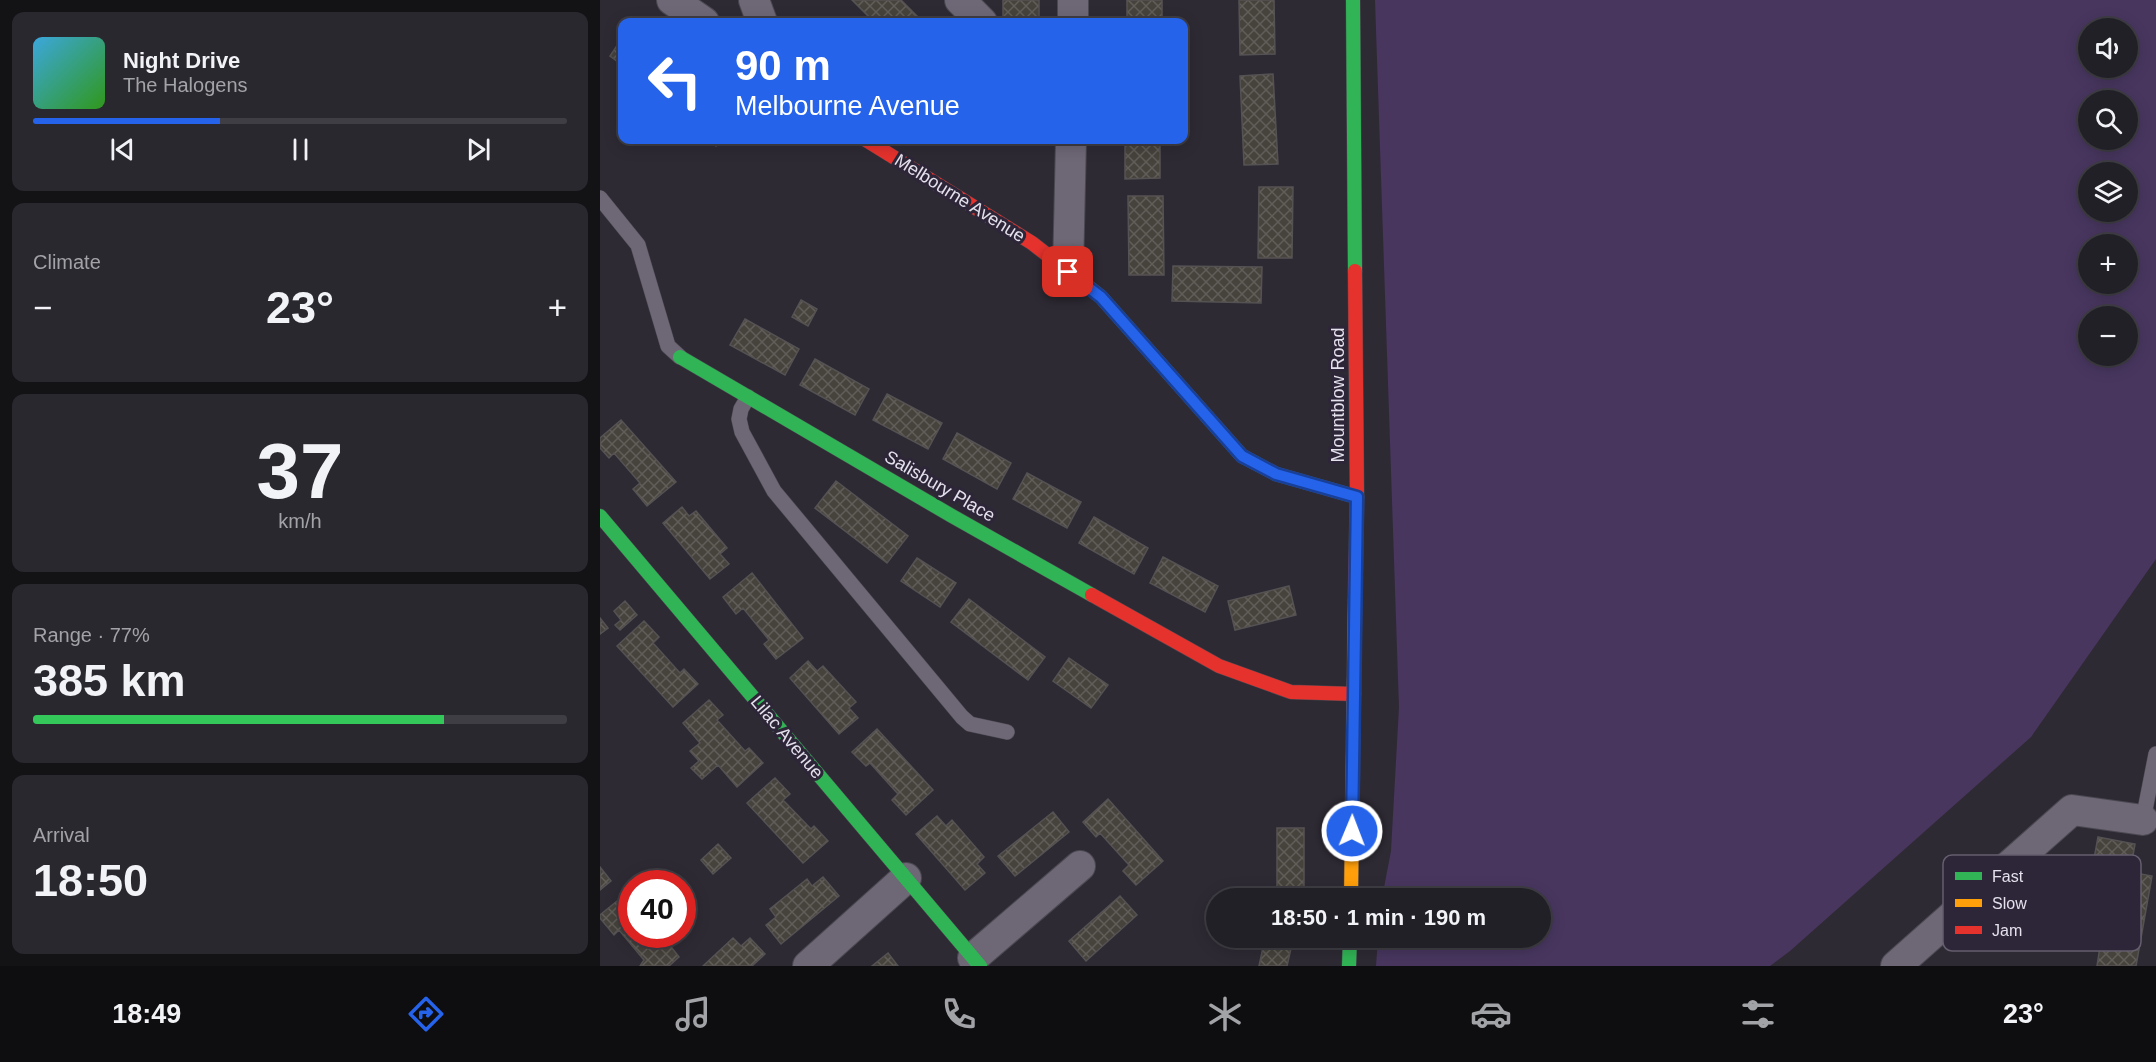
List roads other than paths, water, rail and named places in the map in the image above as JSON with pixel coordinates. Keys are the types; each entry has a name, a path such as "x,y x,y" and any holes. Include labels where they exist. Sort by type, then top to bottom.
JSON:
{"street":[{"path":"672,0 698,18"},
{"path":"754,0 761,18"},
{"path":"960,0 978,18"},
{"path":"1073,0 1073,18"},
{"name":"Mountblow Road","path":"1351,888 1357,497 1353,0"},
{"name":"Melbourne Avenue","path":"872,144 1032,243 1101,297 1242,456 1276,474 1357,497"},
{"path":"1068,272 1071,144"},
{"name":"Salisbury Place","path":"680,357 952,516 1219,666 1291,692 1354,694"},
{"name":"Lilac Avenue","path":"604,530 977,962 1080,866"},
{"path":"2021,855 2072,810 2143,820"},
{"path":"808,966 906,878"},
{"path":"1896,966 1943,924"},
{"path":"1349,966 1350,948"}],"lane":[{"name":"Salisbury Place","path":"600,198 638,245 668,346 680,357"},
{"path":"748,397 741,409 742,432 774,491 962,717 970,724 1007,732"},
{"path":"2143,820 2156,754"}]}
